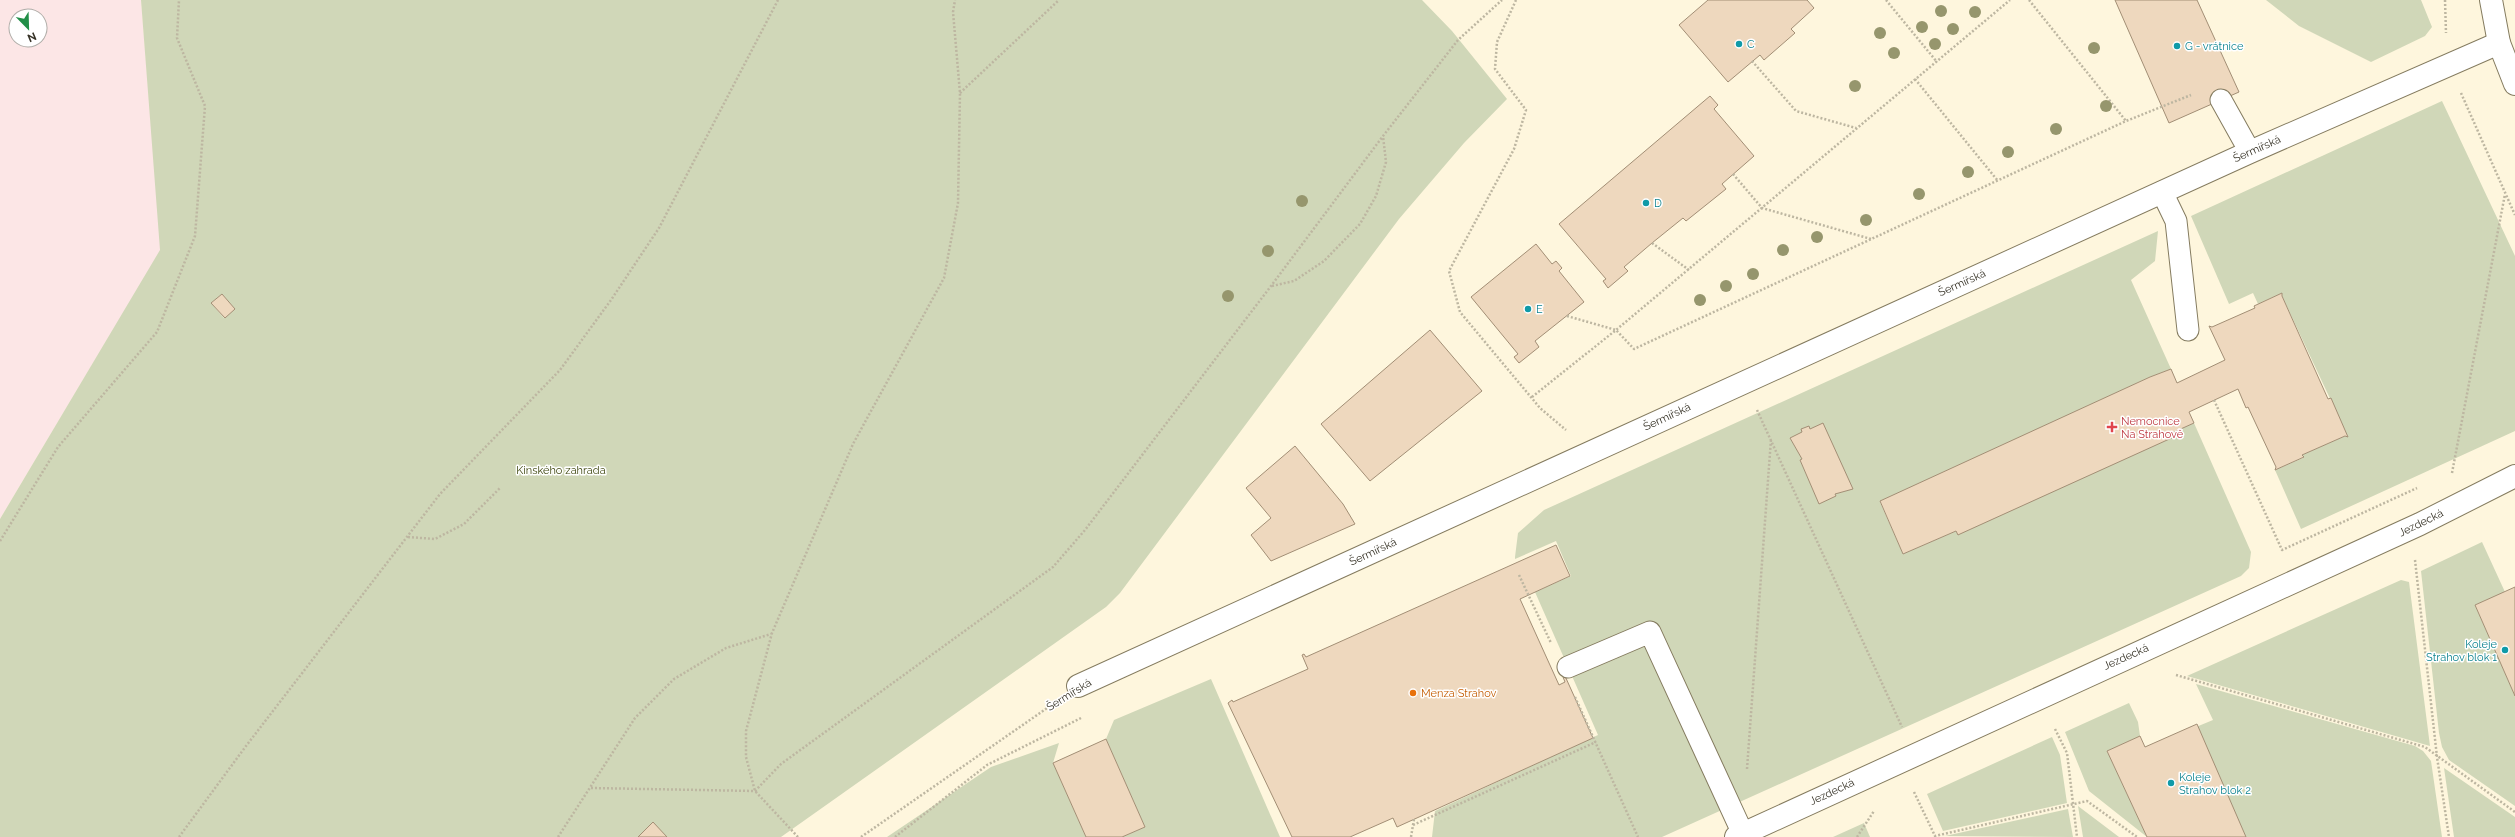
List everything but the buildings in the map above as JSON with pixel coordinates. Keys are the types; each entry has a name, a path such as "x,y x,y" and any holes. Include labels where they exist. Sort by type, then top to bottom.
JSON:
{"street":[{"path":"2491,0 2499,43 2515,84"},
{"name":"Šermířská","path":"1078,686 2250,152 2499,43"},
{"name":"Jezdecká","path":"1739,836 1915,754 2420,524 2515,476"}],"lane":[{"path":"2221,100 2250,152"},
{"path":"2162,192 2176,221 2188,330"},
{"path":"1568,667 1650,632 1739,836"}],"path":[{"path":"0,541 58,447 157,332 195,236 205,106 177,38 179,0"},
{"path":"179,837 440,494 560,370 611,300 659,228 778,0"},
{"path":"798,837 755,791 746,757 746,731 772,633 853,444 944,278 958,203 960,92 953,12 955,0"},
{"path":"960,92 1059,0"},
{"path":"591,788 755,791 781,764 1053,567 1085,530 1383,136 1458,40 1502,0"},
{"path":"1516,0 1497,42 1495,70 1526,110 1514,149 1449,271 1460,312 1540,408 1593,451"},
{"path":"1886,0 1937,62"},
{"path":"1532,397 1689,270 2010,0"},
{"path":"2028,0 2126,121"},
{"path":"2445,0 2443,10 2449,65 2515,215"},
{"path":"1752,61 1796,111 1856,128"},
{"path":"1915,79 1998,181"},
{"path":"1567,316 1616,330 1634,348 2126,121 2193,94 2196,99"},
{"path":"1271,286 1294,282 1324,261 1360,224 1376,196 1386,162 1383,136"},
{"path":"1733,174 1762,208 1872,239"},
{"path":"2445,511 2505,194"},
{"path":"1652,243 1689,270"},
{"path":"1744,382 1915,754"},
{"path":"2214,400 2282,550 2424,485"},
{"path":"1747,771 1771,438"},
{"path":"2445,475 2460,469"},
{"path":"408,537 435,539 464,524 500,488"},
{"path":"2420,524 2415,566 2437,757 2449,837"},
{"path":"558,837 635,718 674,679 726,648 772,633"},
{"path":"2176,675 2425,747 2515,812"},
{"name":"Šermířská","path":"861,837 1078,686"},
{"path":"2055,729 2066,753 2077,837"},
{"path":"1413,825 1596,742 1638,837"},
{"path":"1914,792 1935,836 2087,801 2137,837"},
{"path":"1857,837 1874,811"},
{"path":"1411,837 1414,819"}],"shaded area":[{"path":"0,0 141,0 160,251 0,519"}],"green space":[{"name":"Kinského zahrada","path":"141,0 1422,0 1452,31 1507,99 1464,143 1399,219 1120,593 1106,607 781,837 667,837 653,823 638,837 0,837 0,519 160,250","holes":["222,294 235,309 224,318 211,303"]},
{"path":"2266,0 2421,0 2432,27 2425,36 2371,62 2299,26"},
{"path":"2442,101 2515,256 2515,431 2301,529 2275,470 2303,458 2302,455 2345,436 2348,437 2282,296 2282,293 2258,304 2253,293 2229,304 2191,216"},
{"path":"2158,231 2155,261 2131,280 2171,369 2150,377 1880,502 1903,554 2176,436 2174,432 2194,423 2251,552 2249,568 2241,576 1662,837 1432,837 1435,811 1598,735 1535,592 1571,576 1556,541 1515,559 1518,533 1544,510","holes":["1823,424 1852,489 1835,494 1836,496 1819,503 1800,460 1802,459 1790,438"]},
{"path":"2482,542 2505,592 2475,605 2515,696 2515,806 2449,760 2442,747 2439,733 2421,571"},
{"path":"2401,580 2409,582 2430,746 2187,676"},
{"path":"1211,679 1280,837 1122,837 1145,827 1106,739 1114,720"},
{"path":"2196,684 2415,746 2423,751 2431,761 2442,837 2246,837 2196,727 2213,720"},
{"path":"2129,703 2138,722 2140,736 2107,751 2147,837 2089,791 2065,732"},
{"path":"2052,737 2060,755 2067,803 1943,831 1927,794"},
{"path":"1059,743 1053,763 1086,837 887,837 991,767"},
{"path":"2444,768 2515,817 2515,837 2454,837"},
{"path":"2078,806 2119,837 2083,837"},
{"path":"2068,809 2073,837 1945,836"},
{"path":"1864,823 1870,837 1833,837"}],"place":[{"name":"C","path":"1739,44"},
{"name":"G - vrátnice","path":"2177,46"},
{"name":"D","path":"1646,203"},
{"name":"E","path":"1528,309"},
{"name":"Nemocnice Na Strahově","path":"2112,427"},
{"name":"Koleje Strahov blok 1","path":"2505,650"},
{"name":"Menza Strahov","path":"1413,693"},
{"name":"Koleje Strahov blok 2","path":"2171,783"}]}
